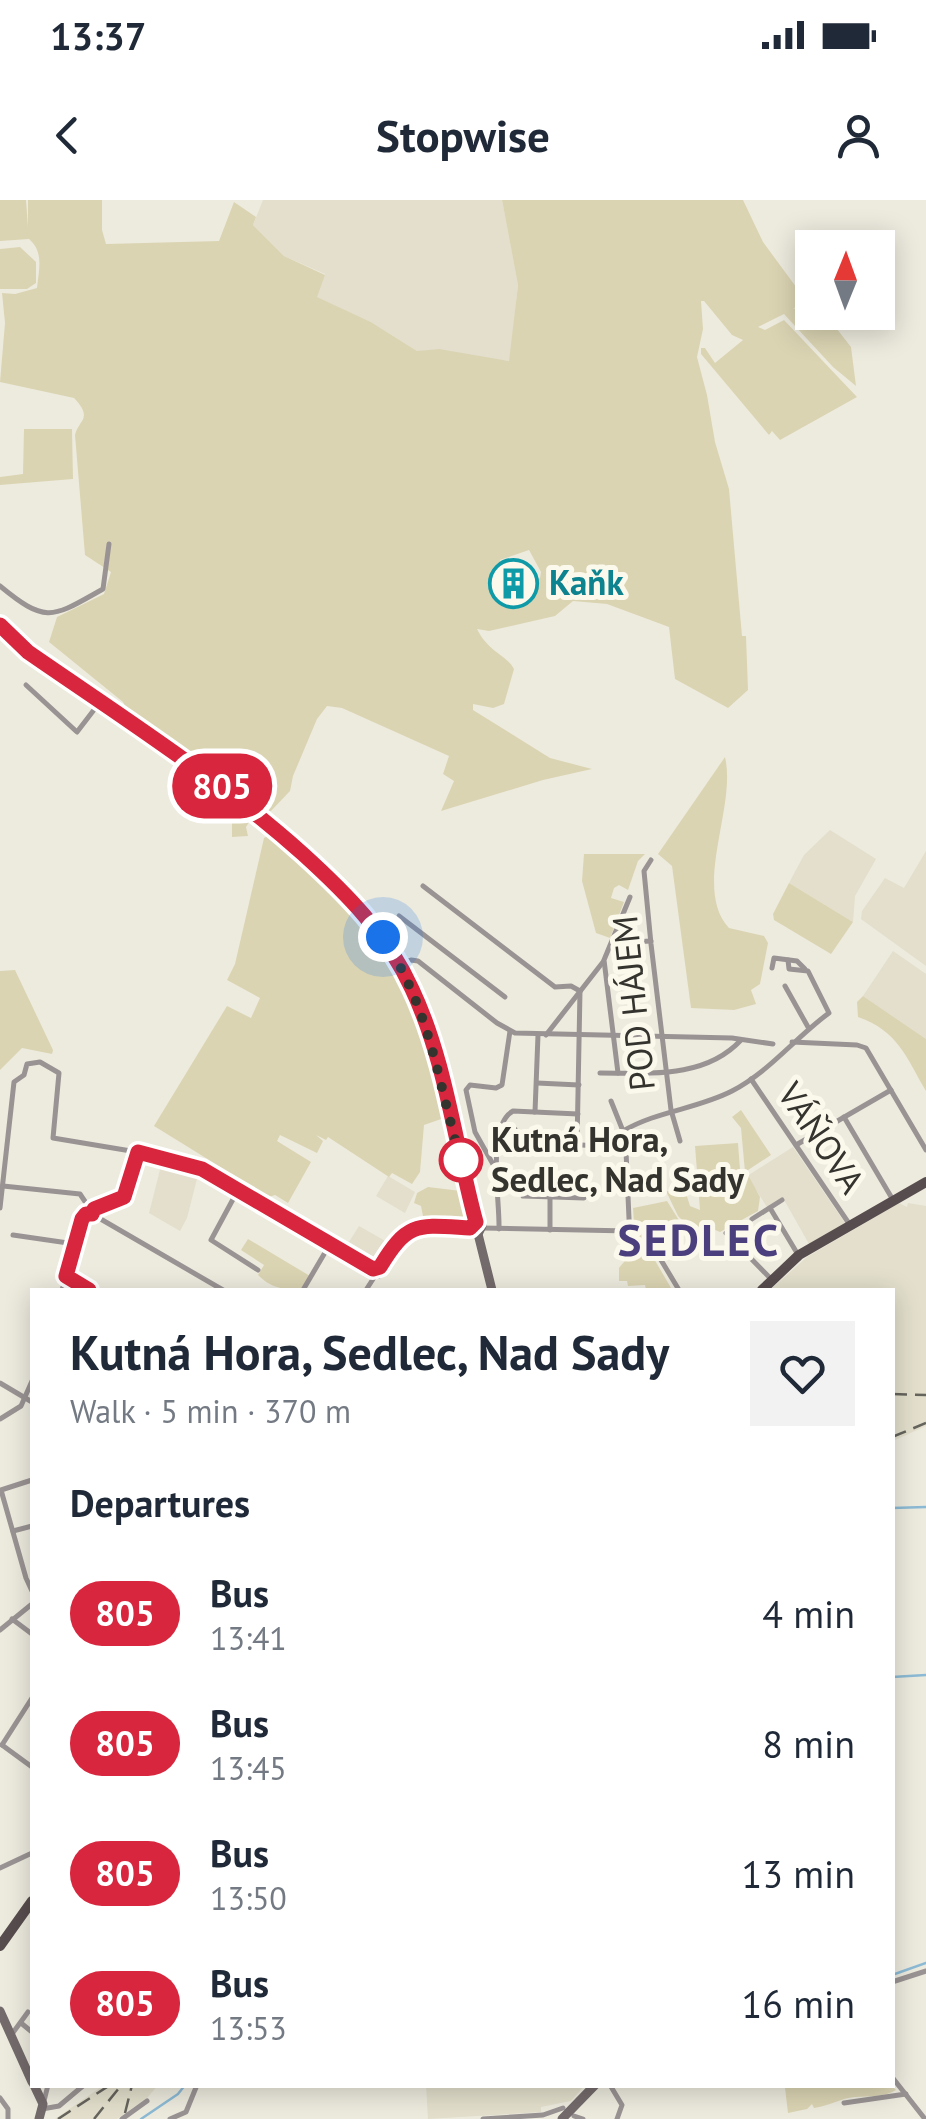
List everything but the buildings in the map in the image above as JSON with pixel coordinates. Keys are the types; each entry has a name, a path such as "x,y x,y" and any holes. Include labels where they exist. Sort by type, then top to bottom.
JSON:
{"main road":[{"path":"764,1288 799,1255 926,1182"},
{"path":"0,1946 30,1904"}],"street":[{"path":"0,586 48,615 103,589 110,544"},
{"path":"1,629 28,652 228,790 352,901 383,937 422,1012 491,1288"},
{"path":"26,685 74,735 102,703"},
{"name":"POD HÁJEM","path":"651,860 644,871 666,1072 680,1141"},
{"path":"424,886 555,987 571,986 580,991"},
{"path":"535,1112 542,1035 604,960 630,897"},
{"path":"399,916 505,997"},
{"path":"612,943 652,940"},
{"path":"623,1131 648,1119 720,1097 752,1079 829,1012 808,972 789,968 788,960 774,958 772,968"},
{"path":"604,960 618,1073"},
{"path":"400,964 418,962 510,1031 773,1044"},
{"path":"785,986 808,1027"},
{"path":"577,1145 580,991"},
{"path":"495,1168 475,1132 466,1090 470,1085 500,1087 510,1031"},
{"path":"600,1073 685,1071 709,1062 741,1040"},
{"path":"792,1042 860,1046 868,1051 926,1150"},
{"path":"0,1208 14,1082 24,1075 26,1064 40,1062 58,1073 54,1138 138,1152 202,1169 376,1271"},
{"name":"VÁŇOVA","path":"752,1079 850,1225"},
{"path":"536,1083 579,1085"},
{"path":"796,1145 891,1090"},
{"path":"611,1101 623,1131 630,1241 658,1255 678,1288"},
{"path":"499,1228 495,1168 501,1126 509,1112 578,1114"},
{"path":"844,1118 893,1200"},
{"path":"501,1126 515,1129 516,1142 624,1148"},
{"path":"63,1288 90,1210 118,1201 126,1194 138,1152"},
{"path":"2,1186 80,1194 90,1210 221,1288"},
{"path":"238,1190 211,1242 258,1270"},
{"path":"523,1196 584,1198"},
{"path":"550,1197 550,1230"},
{"path":"752,1219 782,1200"},
{"path":"770,1208 799,1255"},
{"path":"367,1288 395,1242 413,1229 430,1226 629,1232"},
{"path":"726,1233 772,1280"},
{"path":"14,1235 75,1244"},
{"path":"304,1288 330,1244"},
{"path":"66,1276 86,1288"},
{"path":"0,1383 30,1401"},
{"path":"0,1419 20,1408 30,1386"},
{"path":"30,1481 1,1490 30,1585"},
{"path":"13,1531 30,1527"},
{"path":"0,1630 30,1606"},
{"path":"12,1619 30,1632"},
{"path":"30,1701 1,1744 30,1765"},
{"path":"0,1868 30,1854"},
{"path":"895,1981 926,1971"},
{"path":"10,2035 28,2012"},
{"path":"1,2018 30,2078"},
{"path":"21,2024 30,2031"},
{"path":"895,2081 924,2119"},
{"path":"41,2111 59,2106 80,2088"},
{"path":"170,2119 186,2112 196,2088"},
{"path":"486,2119 563,2114 592,2088"},
{"path":"613,2088 622,2106 618,2119"},
{"path":"844,2103 906,2094"},
{"path":"0,2098 8,2108 8,2119"},
{"path":"122,2119 147,2101"},
{"path":"186,2112 194,2119"},
{"path":"574,2116 583,2119"}],"shaded area":[{"path":"0,200 26,200 28,227 28,200 102,200 106,244 219,241 234,202 256,217 253,225 284,256 325,275 317,297 371,322 417,351 439,349 509,361 518,285 502,200 743,200 763,242 795,285 795,326 784,314 758,327 765,330 784,320 857,397 780,440 772,431 769,435 701,354 701,348 705,348 715,363 743,340 732,335 701,301 703,329 697,357 729,489 742,636 746,636 748,690 728,708 675,679 669,627 607,604 573,601 555,616 489,631 477,629 514,669 504,704 493,708 473,704 473,710 550,758 592,769 441,811 454,781 443,774 449,756 342,708 327,706 317,719 290,791 271,811 261,811 131,718 123,702 49,642 57,617 104,594 111,572 85,555 75,435 84,415 80,405 74,398 0,382 5,323 2,293 37,288 39,261 37,249 29,239 0,241","holes":["529,550 541,572 540,578 518,594 513,593 500,560"]},
{"path":"263,200 502,200 518,284 510,361 417,351 371,322 316,297 325,274 284,256 253,225"},
{"path":"20,247 36,262 36,283 27,289 0,289 0,249"},
{"path":"799,330 838,330 851,347 856,386"},
{"path":"24,429 72,429 73,479 0,485 0,477 23,474"},
{"path":"150,745 176,760 248,816 248,836 232,837 232,823 206,794"},
{"path":"725,757 727,777 714,891 729,928 764,936 768,943 760,984 751,990 756,1004 734,1010 691,1008 672,866 658,854"},
{"path":"830,830 876,859 855,896 853,922 789,883 804,855"},
{"path":"271,834 338,894 371,933 415,1012 444,1118 424,1125 420,1172 412,1184 392,1173 389,1177 328,1137 326,1140 316,1135 323,1141 317,1153 280,1135 277,1141 311,1162 288,1203 275,1195 269,1197 154,1126 227,1006 251,1018 260,998 227,980 235,964 264,838"},
{"path":"926,851 926,966 861,919 862,911 885,878 904,888"},
{"path":"584,854 645,854 638,861 628,890 619,885 614,888 611,898 624,902 610,938 596,933 582,881"},
{"path":"789,883 853,922 831,954 774,920 773,914"},
{"path":"893,951 926,974 926,1039 863,996"},
{"path":"15,970 53,1050 52,1054 22,1048 0,1070 0,971"},
{"path":"863,996 926,1039 926,1091 892,1038 858,1017 857,1002"},
{"path":"741,1110 771,1155 745,1172 741,1128 732,1117"},
{"path":"738,1143 741,1183 743,1173 747,1173 760,1197 758,1211 720,1232 688,1226 678,1216 666,1191 677,1192 677,1186 683,1184 690,1206 700,1210 695,1146"},
{"path":"793,1147 845,1223 809,1244 783,1198 767,1207 747,1176"},
{"path":"162,1162 199,1171 180,1231 149,1213"},
{"path":"388,1176 415,1192 405,1213 376,1196"},
{"path":"428,1187 461,1191 467,1219 424,1221 421,1206 414,1203 417,1193"},
{"path":"667,1201 682,1225 673,1243 635,1241 633,1208"},
{"path":"899,1203 907,1207 908,1203 926,1206 926,1426 895,1440 895,1288 772,1288 807,1257"},
{"path":"359,1226 387,1242 377,1259 349,1242"},
{"path":"248,1239 310,1276 301,1288 277,1287 258,1275 264,1265 241,1250"},
{"path":"644,1252 653,1257 671,1288 628,1286 627,1281 619,1281 619,1268 632,1255"},
{"path":"100,2088 156,2088 117,2119 55,2119"},
{"path":"426,2088 582,2088 571,2101 541,2107 541,2112 428,2119"},
{"path":"785,2088 896,2090 814,2108 812,2104 788,2113"}],"waterway":[{"path":"895,1508 926,1507"},
{"path":"895,1677 926,1675"},
{"path":"895,1974 926,1963"},
{"path":"141,2119 183,2088"}],"railway":[{"path":"895,1394 926,1395"},
{"path":"895,1436 926,1423"},
{"path":"58,2119 105,2088"},
{"path":"94,2119 119,2088"},
{"path":"125,2113 131,2088"}],"bus line":[{"name":"805","path":"0,625 28,652 228,790 331,880 368,918 400,964 422,1012 476,1222 470,1228 413,1229 395,1242 380,1267 373,1269 202,1169 138,1152 124,1197 94,1209 82,1219 66,1276 86,1288"}],"place":[{"name":"Kaňk","path":"514,583"},
{"name":"Kutná Hora, Sedlec, Nad Sady","path":"461,1160"}],"district":[{"name":"SEDLEC","path":"699,1240"}],"route":[{"path":"383,937 422,1012 461,1160"}]}
